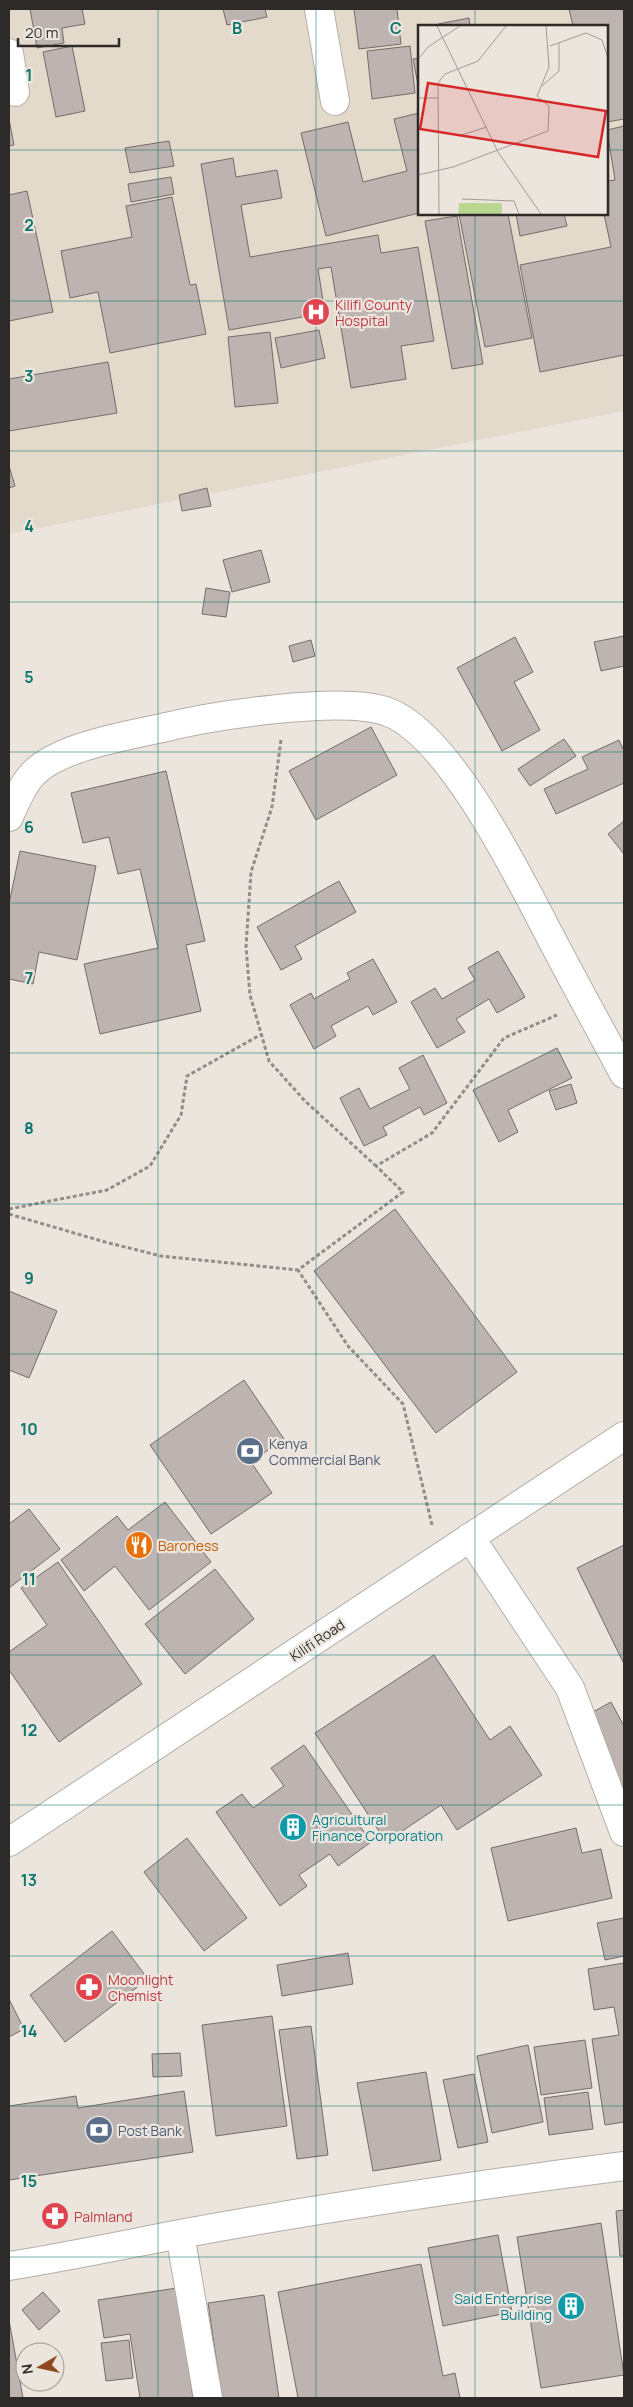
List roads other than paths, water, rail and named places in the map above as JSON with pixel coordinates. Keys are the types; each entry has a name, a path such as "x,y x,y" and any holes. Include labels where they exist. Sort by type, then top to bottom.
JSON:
{"street":[{"path":"318,9 335,101"},
{"path":"9,53 15,92"},
{"path":"9,817 16,800 32,775 60,756 80,747 192,720 285,709 348,705 388,712 416,730 456,774 499,841 624,1074"},
{"name":"Kilifi Road","path":"9,1842 624,1436"},
{"path":"470,1538 570,1688 624,1832"},
{"path":"9,2266 60,2258 180,2234 469,2186 624,2166"},
{"path":"180,2234 208,2398"}],"place":[{"name":"Kilifi County Hospital","path":"316,312"},
{"name":"Kenya Commercial Bank","path":"250,1451"},
{"name":"Baroness","path":"139,1545"},
{"name":"Agricultural Finance Corporation","path":"293,1827"},
{"name":"Moonlight Chemist","path":"89,1987"},
{"name":"Post Bank","path":"99,2130"},
{"name":"Palmland","path":"55,2216"},
{"name":"Said Enterprise Building","path":"571,2306"}]}
